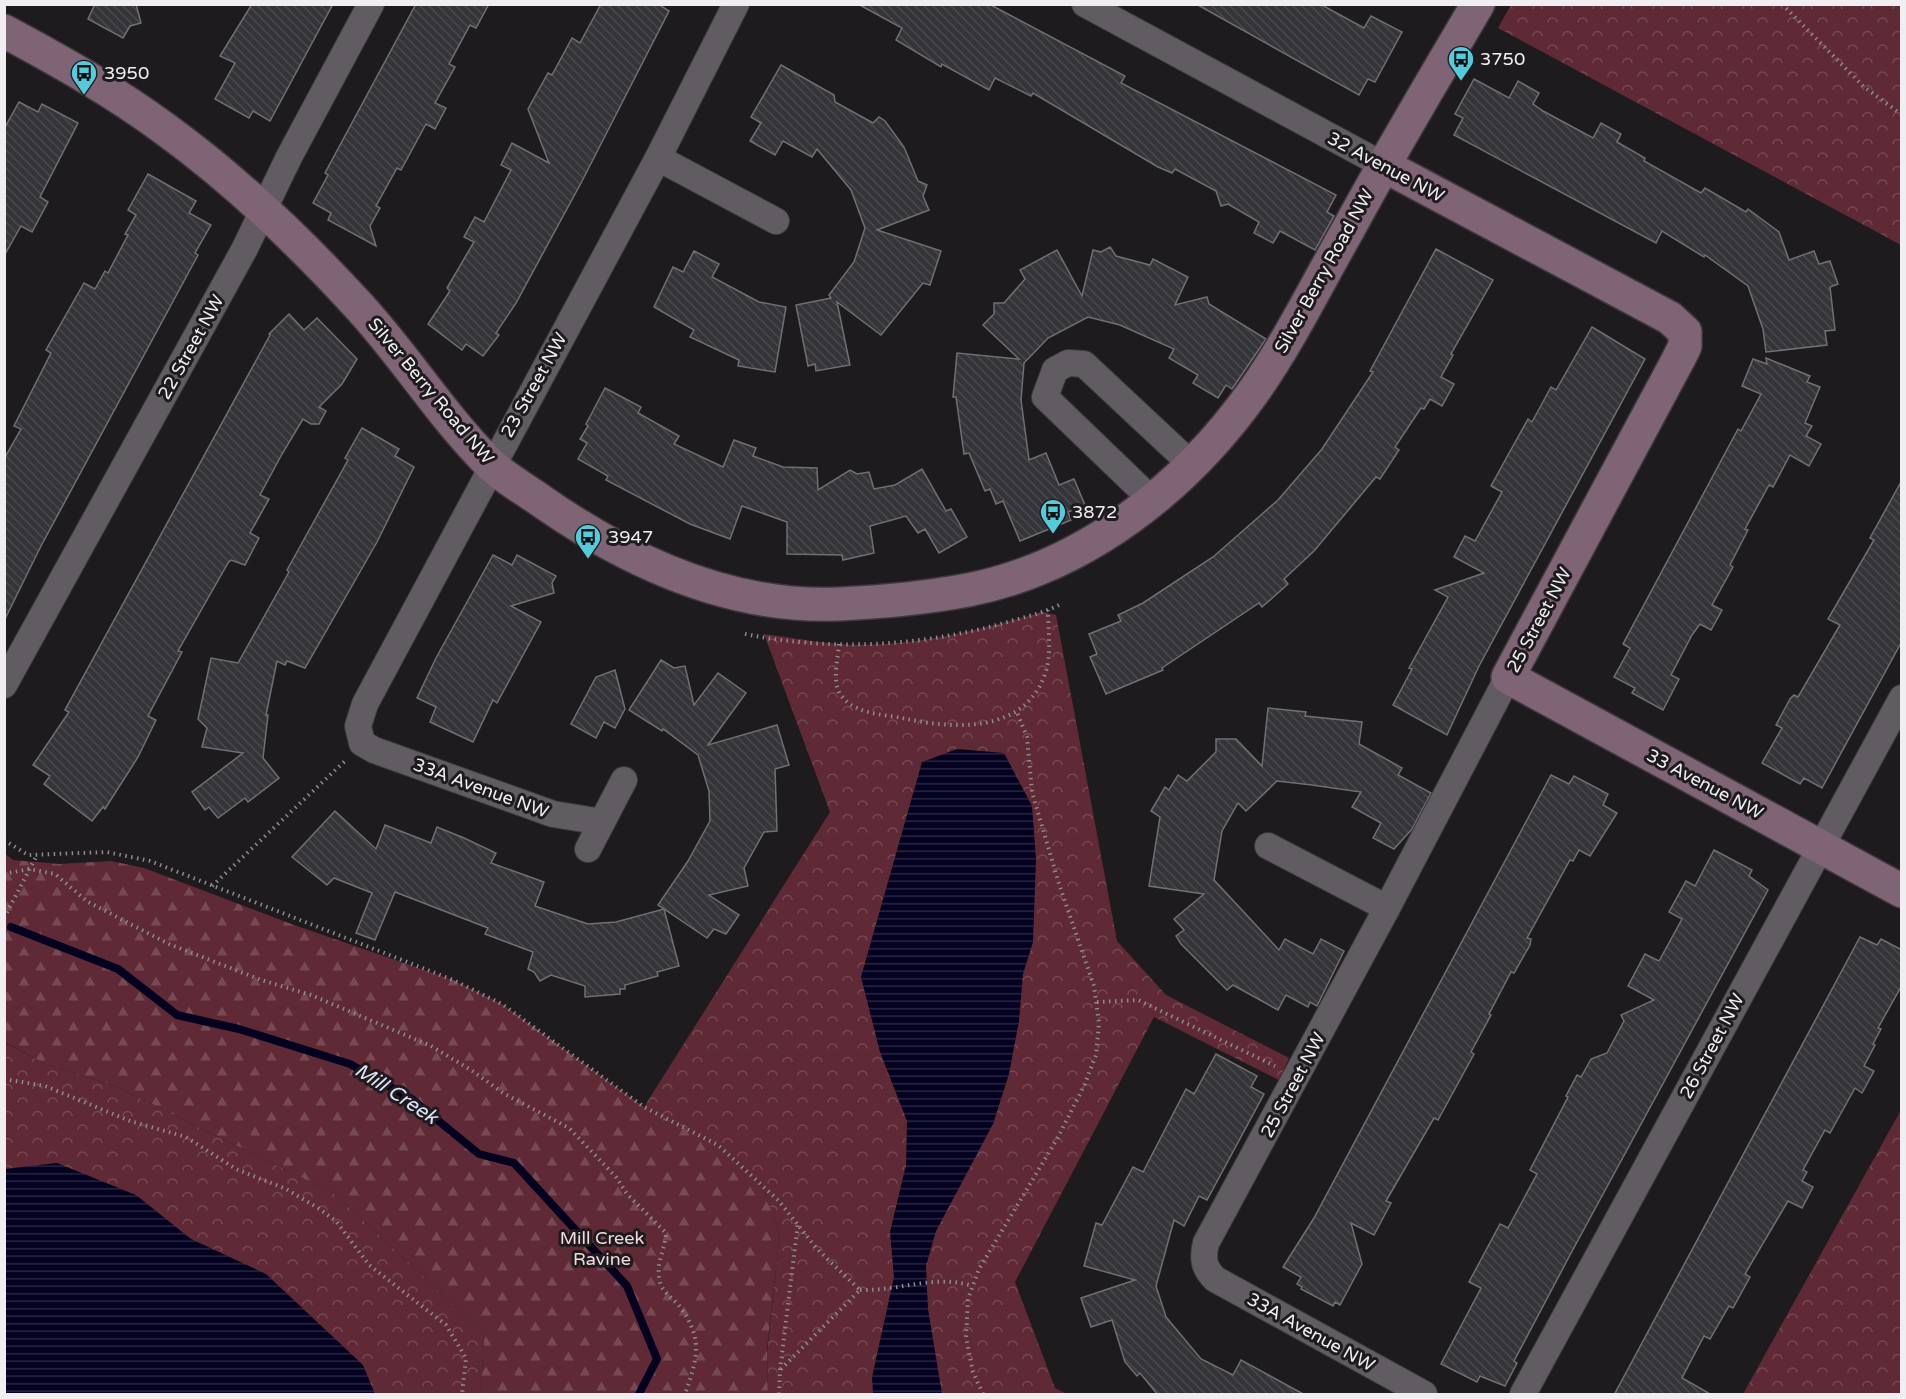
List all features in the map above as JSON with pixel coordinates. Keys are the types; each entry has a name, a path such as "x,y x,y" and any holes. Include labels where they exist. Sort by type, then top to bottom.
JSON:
{"street":[{"name":"22 Street NW","path":"4,686 244,250 371,4"},
{"name":"23 Street NW","path":"362,743 358,726 365,704 491,465 658,158 736,4"},
{"name":"32 Avenue NW","path":"1085,4 1670,318 1685,332"},
{"name":"Silver Berry Road NW","path":"4,31 95,82 164,128 263,211 357,304 491,465 565,518 610,546 652,567 730,594 810,605 884,601 982,586 1036,569 1072,554 1107,534 1152,501 1192,465 1253,392 1292,330 1383,165 1478,4"},
{"path":"658,158 776,221"},
{"name":"25 Street NW","path":"1204,1264 1206,1243 1298,1077 1678,360 1685,346 1685,332"},
{"path":"1152,501 1045,397 1054,370 1068,363 1084,364 1192,465"},
{"name":"33 Avenue NW","path":"1508,677 1902,891"},
{"name":"26 Street NW","path":"1523,1395 1902,698"},
{"name":"33A Avenue NW","path":"362,743 374,750 553,814 602,822"},
{"path":"588,849 624,780"},
{"path":"1268,846 1388,908"},
{"name":"33A Avenue NW","path":"1204,1264 1206,1270 1215,1279 1424,1395"}],"path":[{"path":"1782,4 1863,86 1902,115"},
{"path":"745,634 774,640 839,644 946,637 1048,610 1063,603"},
{"path":"839,644 836,676 838,691 854,708 953,726 975,726 998,720 1016,710 1038,687 1045,674 1048,610"},
{"path":"984,1395 973,1372 966,1337 968,1299 972,1286 979,1269 1057,1139 1084,1086 1096,1055 1099,1023 1094,986 1059,884 1032,792 1027,737 1016,710"},
{"path":"212,886 328,779 362,743"},
{"path":"4,840 16,850 37,855 118,853 150,861 453,980 502,1004 644,1107 718,1145 779,1201 817,1249 860,1290 887,1290 939,1280 972,1286"},
{"path":"4,918 37,855"},
{"path":"4,874 29,869 55,874 88,902 169,944 261,980 311,994 431,1046 503,1093 569,1128 616,1177 627,1194 666,1233 657,1268 661,1286 681,1308 695,1337 698,1359 685,1395"},
{"path":"1096,1002 1138,1000 1147,1003 1298,1077"},
{"path":"4,1079 45,1086 130,1121 186,1137 236,1169 286,1189 318,1208 336,1221 369,1265 446,1324 466,1358 462,1395"},
{"path":"779,1395 798,1223"},
{"path":"780,1370 860,1290"}],"green space":[{"path":"1511,5 1901,5 1901,245 1498,28"},
{"path":"1042,612 1056,615 1117,941 1166,995 1289,1058 1279,1080 1154,1017 1015,1282 1055,1388 1067,1394 768,1394 767,1353 780,1232 761,1184 718,1145 644,1107 830,812 764,634 838,644 890,644 967,632"},
{"name":"Mill Creek Ravine","path":"4,853 13,860 59,864 111,861 144,868 294,925 453,980 502,1004 644,1107 718,1145 761,1184 780,1232 767,1349 768,1394 481,1394 484,1333 335,1194 115,1086 45,1064 5,1042"},
{"path":"4,1042 45,1064 115,1086 335,1194 484,1333 481,1394 5,1394"},
{"path":"1901,1110 1901,1394 1743,1394"}],"water":[{"path":"957,749 1004,753 1032,806 1036,859 1033,942 1023,974 1019,1021 1009,1074 993,1124 936,1231 926,1266 928,1309 942,1394 873,1394 872,1377 894,1277 890,1232 906,1165 907,1121 880,1052 861,977 922,762"},
{"path":"57,1163 136,1195 191,1239 266,1274 363,1365 375,1394 5,1394 5,1169"}],"building":[{"path":"95,4 136,4 141,23 130,26 123,38 88,19"},
{"path":"252,4 333,4 270,121 253,111 249,118 215,99 235,63 220,56"},
{"path":"416,4 489,4 476,28 470,25 449,64 455,67 435,103 446,108 435,129 426,124 401,170 397,168 376,206 380,208 370,226 376,246 328,220 331,213 313,203 328,175 325,173"},
{"path":"601,4 658,4 669,11 581,183 516,303 496,333 499,335 483,356 466,344 462,350 428,324 450,291 447,288 474,242 464,237 475,217 484,222 511,170 501,165 512,143 549,163 528,109 548,73 552,75 572,38 580,43"},
{"path":"858,4 989,4 1125,76 1121,83 1336,195 1327,212 1334,216 1315,250 1280,231 1273,243 1254,233 1259,222 1228,204 1221,206 1216,191 1175,169 1172,173 1158,167 1033,93 1031,96 995,78 989,90 942,64 941,67 896,40 902,28"},
{"path":"1196,4 1320,4 1364,28 1371,16 1402,32 1375,82 1368,79 1359,95"},
{"path":"781,65 834,95 835,102 873,123 879,117 885,121 904,147 918,181 927,185 923,196 929,210 877,230 941,251 930,285 923,283 881,335 837,302 850,365 816,371 815,364 808,366 796,305 831,298 829,295 854,262 865,228 851,190 817,149 812,157 783,141 775,155 750,141 761,123 751,117"},
{"path":"1474,79 1509,98 1518,81 1539,93 1533,104 1593,138 1601,123 1621,134 1617,142 1645,158 1644,161 1701,193 1705,188 1746,212 1748,209 1779,232 1789,260 1814,251 1819,264 1830,261 1838,284 1830,287 1835,330 1825,331 1827,345 1766,352 1763,329 1748,286 1705,255 1704,257 1662,231 1656,243 1454,135 1463,118 1455,114"},
{"path":"19,102 38,112 42,104 78,123 40,197 48,202 32,232 21,226 4,256 4,129"},
{"path":"148,174 196,201 189,213 211,225 195,253 198,255 41,546 4,621 4,459 21,429 14,426 51,353 46,350 84,283 95,289 105,271 108,273 136,215 128,210"},
{"path":"1110,247 1116,256 1150,265 1153,259 1188,277 1175,305 1207,297 1209,304 1266,339 1232,389 1226,385 1218,398 1193,383 1198,375 1169,358 1174,349 1120,325 1088,317 1048,338 1024,363 1021,400 1029,460 1046,453 1059,485 1074,479 1085,505 1068,512 1071,520 1020,541 1003,501 996,504 990,489 985,491 969,453 964,454 956,397 953,397 957,353 1019,359 983,325 994,314 994,303 1004,303 1025,279 1020,270 1057,250 1082,296 1093,250 1101,252"},
{"path":"1436,249 1493,280 1451,354 1453,355 1441,377 1454,384 1442,406 1430,399 1424,409 1421,408 1395,447 1399,450 1380,479 1376,477 1314,551 1284,579 1288,584 1262,607 1259,603 1162,668 1163,670 1106,694 1090,657 1097,654 1089,634 1121,621 1118,615 1143,603 1213,557 1278,500 1322,449 1373,372 1370,371"},
{"path":"694,251 719,264 712,277 759,302 786,307 775,372 738,366 739,360 690,337 694,330 654,307 673,267 683,272"},
{"path":"289,314 304,330 317,318 357,359 342,384 319,407 326,411 319,424 311,424 303,419 282,454 260,495 269,499 250,533 259,538 245,565 231,560 228,563 178,651 182,652 148,716 156,720 138,757 105,809 103,807 92,821 44,784 50,776 33,765 69,712 65,710 269,334"},
{"path":"1592,327 1645,359 1479,666 1447,735 1393,705 1412,669 1409,668 1448,597 1435,590 1484,573 1454,557 1465,536 1475,541 1502,492 1491,486 1528,419 1532,422 1551,387 1556,390"},
{"path":"1766,358 1810,376 1807,382 1820,387 1805,423 1812,426 1806,436 1821,444 1809,466 1790,455 1773,487 1769,485 1745,529 1748,530 1730,565 1733,567 1712,605 1722,610 1711,630 1700,624 1692,635 1671,675 1679,679 1663,710 1632,693 1635,688 1614,677 1630,648 1623,644 1738,429 1741,431 1761,394 1742,386 1753,359 1767,364"},
{"path":"605,388 641,407 638,413 679,436 674,444 723,467 734,440 756,448 753,456 783,467 817,468 818,490 850,470 857,474 869,472 874,489 895,485 922,469 946,511 951,509 967,537 939,553 925,529 918,533 906,516 870,526 874,553 843,560 842,555 787,554 787,522 742,506 730,539 690,524 606,480 608,476 578,459 587,443 580,439"},
{"path":"362,428 399,449 395,456 414,467 377,542 305,668 287,661 285,665 277,661 266,715 268,715 263,758 279,778 248,802 245,798 218,818 209,807 205,810 192,792 243,753 202,747 207,728 198,719 211,658 238,663 289,572 287,570 348,460 345,458"},
{"path":"1902,480 1902,641 1822,788 1804,778 1800,784 1762,763 1782,728 1776,725 1790,699 1794,695 1798,697 1840,625 1828,619 1874,540 1870,538"},
{"path":"493,555 512,565 517,555 556,576 552,583 554,593 511,606 541,622 497,703 493,700 473,742 430,722 436,707 417,698 436,658"},
{"path":"661,660 674,668 685,666 694,705 718,673 746,693 708,745 777,725 789,765 775,769 777,831 764,832 744,868 748,886 709,895 739,915 726,934 714,929 707,938 658,905 688,861 710,821 709,791 698,755 663,729 662,731 629,710"},
{"path":"615,670 625,709 615,728 604,722 596,738 571,724 596,677"},
{"path":"1268,708 1306,712 1305,716 1362,722 1359,744 1402,768 1398,775 1431,793 1412,829 1394,849 1373,838 1381,823 1352,807 1361,792 1277,781 1246,811 1238,803 1222,831 1214,880 1279,950 1285,939 1313,954 1321,939 1344,951 1317,1006 1310,1002 1308,1007 1286,995 1278,1010 1233,985 1227,990 1181,944 1176,936 1184,930 1174,919 1204,894 1149,886 1160,817 1151,811 1165,787 1169,790 1178,775 1187,781 1216,752 1216,739 1236,739 1262,766"},
{"path":"1551,775 1569,784 1574,776 1608,794 1603,805 1617,813 1590,856 1579,850 1573,861 1570,860 1527,938 1531,939 1530,945 1514,973 1511,972 1489,1014 1491,1015 1471,1052 1474,1054 1438,1120 1434,1118 1386,1201 1391,1203 1374,1235 1351,1223 1362,1264 1340,1305 1335,1302 1333,1306 1301,1289 1302,1287 1297,1284 1301,1277 1283,1267 1314,1218"},
{"path":"335,811 376,849 385,825 431,843 437,827 464,838 496,853 491,863 544,882 535,906 588,924 616,922 664,909 679,966 657,972 658,976 625,985 625,989 620,989 620,994 585,997 585,986 551,975 540,981 534,972 528,969 533,952 485,934 488,928 395,892 375,940 356,933 372,893 334,878 327,885 292,857"},
{"path":"1714,850 1752,870 1749,876 1768,890 1570,1255 1514,1361 1517,1363 1505,1386 1480,1376 1477,1382 1441,1364 1481,1288 1469,1282 1500,1224 1508,1228 1537,1174 1530,1170 1577,1075 1581,1077 1591,1059 1607,1053 1624,1021 1621,1015 1654,1000 1628,986 1645,954 1659,961 1682,919 1669,912 1686,881 1695,886"},
{"path":"1860,937 1877,945 1881,939 1902,950 1902,985 1878,1028 1881,1029 1864,1066 1874,1071 1862,1093 1855,1088 1830,1133 1825,1130 1803,1170 1807,1172 1802,1181 1813,1187 1802,1208 1788,1201 1745,1274 1750,1277 1733,1308 1729,1306 1710,1339 1704,1336 1682,1378 1712,1395 1614,1395"},
{"path":"1216,1054 1257,1076 1251,1087 1264,1094 1207,1200 1199,1196 1184,1226 1174,1220 1156,1286 1166,1317 1201,1359 1233,1375 1241,1360 1305,1395 1158,1395 1140,1373 1137,1376 1125,1362 1112,1320 1091,1327 1081,1298 1135,1280 1084,1266 1096,1223 1102,1225 1133,1167 1143,1172 1186,1089 1194,1094"}],"waterway":[{"name":"Mill Creek","path":"11,927 118,969 177,1015 239,1029 350,1064 413,1100 479,1154 514,1163 627,1286 657,1359 639,1394"}],"place":[{"name":"3750","path":"1461,82"},
{"name":"3950","path":"84,96"},
{"name":"3872","path":"1053,535"},
{"name":"3947","path":"588,560"}]}
